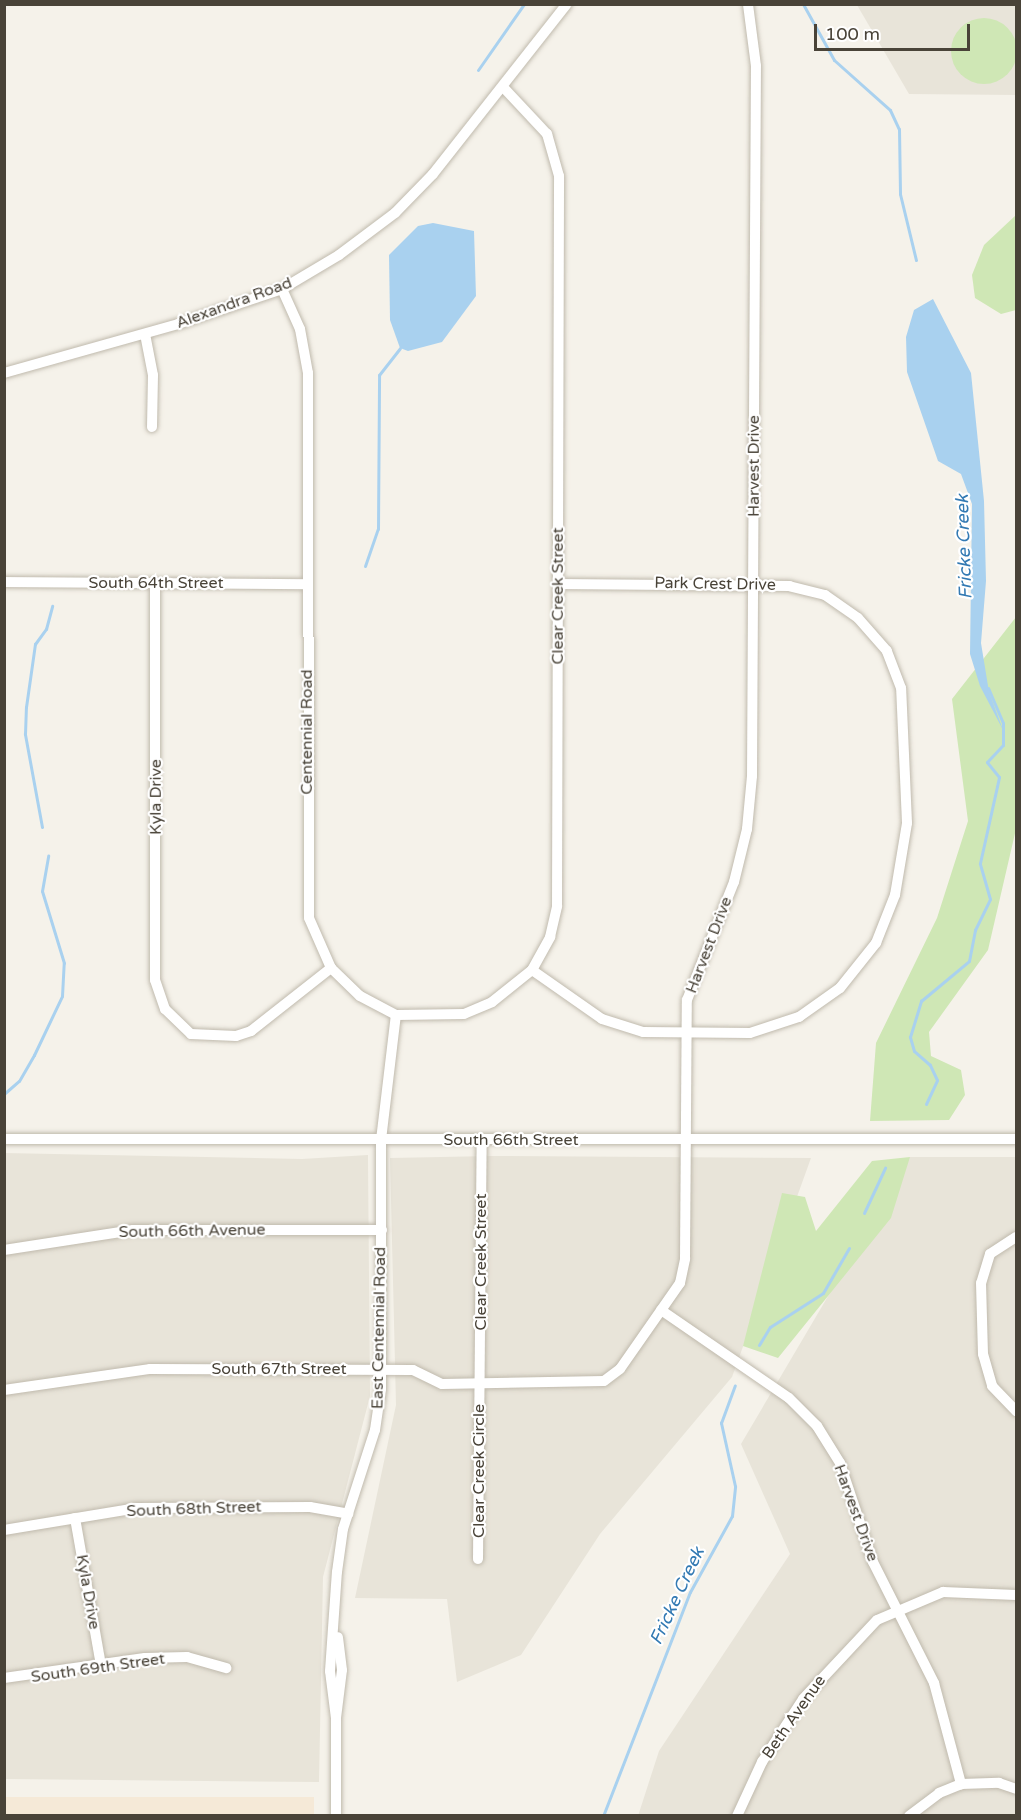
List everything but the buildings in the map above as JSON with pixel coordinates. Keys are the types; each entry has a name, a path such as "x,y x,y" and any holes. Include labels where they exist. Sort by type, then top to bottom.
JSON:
{"street":[{"name":"Alexandra Road","path":"4,373 145,334 282,289 395,213 503,87 567,4"},
{"name":"Harvest Drive","path":"748,4 756,66 752,776 747,829 734,882 687,1000 684,1034 686,1140 684,1272 662,1310 789,1398 817,1426 840,1463 873,1562 934,1683 961,1784"},
{"name":"Clear Creek Street","path":"396,1015 464,1014 492,1002 532,970 550,937 557,906 559,176 547,134 503,87"},
{"name":"Centennial Road","path":"282,289 300,329 308,373 307,899 313,933 331,969 360,996 396,1015"},
{"path":"145,334 153,375 152,427"},
{"name":"South 64th Street","path":"4,582 308,584"},
{"name":"Kyla Drive","path":"155,583 155,980 165,1009 190,1034 236,1036 250,1031 331,969"},
{"name":"Park Crest Drive","path":"532,970 602,1019 643,1032 750,1033 799,1017 840,988 876,943 896,895 907,823 901,688 887,651 858,618 825,596 790,586 754,583 558,584"},
{"path":"381,1140 396,1015"},
{"name":"South 66th Street","path":"4,1139 1017,1139"},
{"name":"East Centennial Road","path":"336,1815 336,1718 330,1671 336,1619 337,1572 348,1514 375,1430 381,1370 381,1140"},
{"name":"Clear Creek Street","path":"480,1384 482,1140"},
{"name":"South 66th Avenue","path":"4,1250 133,1230 381,1230"},
{"path":"1017,1237 990,1254 981,1283 982,1354 992,1386 1017,1410"},
{"name":"South 67th Street","path":"4,1390 150,1369 413,1370 442,1383 480,1384 604,1380 620,1370 662,1310"},
{"name":"Clear Creek Circle","path":"478,1559 480,1384"},
{"name":"South 68th Street","path":"4,1530 136,1508 310,1507 348,1514"},
{"name":"Kyla Drive","path":"75,1518 101,1665"},
{"path":"896,1609 943,1592 1017,1595"},
{"name":"Beth Avenue","path":"737,1815 762,1762 803,1699 848,1647 896,1609"},
{"name":"South 69th Street","path":"4,1678 101,1665 187,1657 226,1668"},
{"path":"909,1815 939,1793 961,1784 999,1784 1017,1789"}],"shaded area":[{"path":"857,5 1016,5 1016,95 909,94"},
{"path":"4,1153 302,1159 368,1155 370,1396 323,1577 319,1782 5,1779"},
{"path":"491,1156 811,1158 732,1377 600,1534 521,1655 457,1682 447,1599 355,1598 396,1405 390,1158"},
{"path":"910,1157 1016,1157 1016,1815 638,1816 659,1751 790,1554 741,1444"},
{"path":"5,1797 314,1797 314,1815 5,1815"}],"green space":[{"path":"984,18 997,21 1007,28 1014,38 1017,51 1014,64 1007,74 997,81 984,84 971,81 961,74 954,64 951,51 954,38 961,28 971,21"},
{"path":"1016,215 1016,310 1001,314 975,298 972,275 984,245"},
{"path":"1016,617 1016,829 988,950 929,1032 931,1056 961,1070 965,1095 949,1120 870,1121 876,1043 937,918 968,821 952,699"},
{"path":"910,1157 891,1218 778,1358 743,1346 782,1193 805,1197 816,1231 872,1161"}],"water":[{"path":"433,223 474,231 476,296 442,342 408,351 400,348 390,320 389,255 418,226"},
{"path":"933,299 971,373 984,501 986,581 981,643 989,692 1003,730 980,686 970,654 972,504 961,474 938,461 907,372 906,337 914,310"}],"waterway":[{"path":"478,70 524,4"},
{"name":"Fricke Creek","path":"803,4 834,60 890,110 899,129 900,194 916,260"},
{"path":"365,566 378,529 379,375 400,348"},
{"path":"42,827 25,734 26,707 35,644 46,629 52,606"},
{"name":"Fricke Creek","path":"926,1104 937,1080 930,1065 914,1051 910,1037 921,1001 969,961 975,930 990,899 980,863 999,777 987,762 1003,745 1003,723 988,688"},
{"path":"5,1093 19,1081 62,996 64,963 42,891 48,856"},
{"name":"Fricke Creek","path":"864,1213 885,1168"},
{"name":"Fricke Creek","path":"759,1345 770,1327 823,1293 849,1248"},
{"name":"Fricke Creek","path":"603,1816 690,1592 732,1516 735,1486 721,1423 735,1385"}]}
